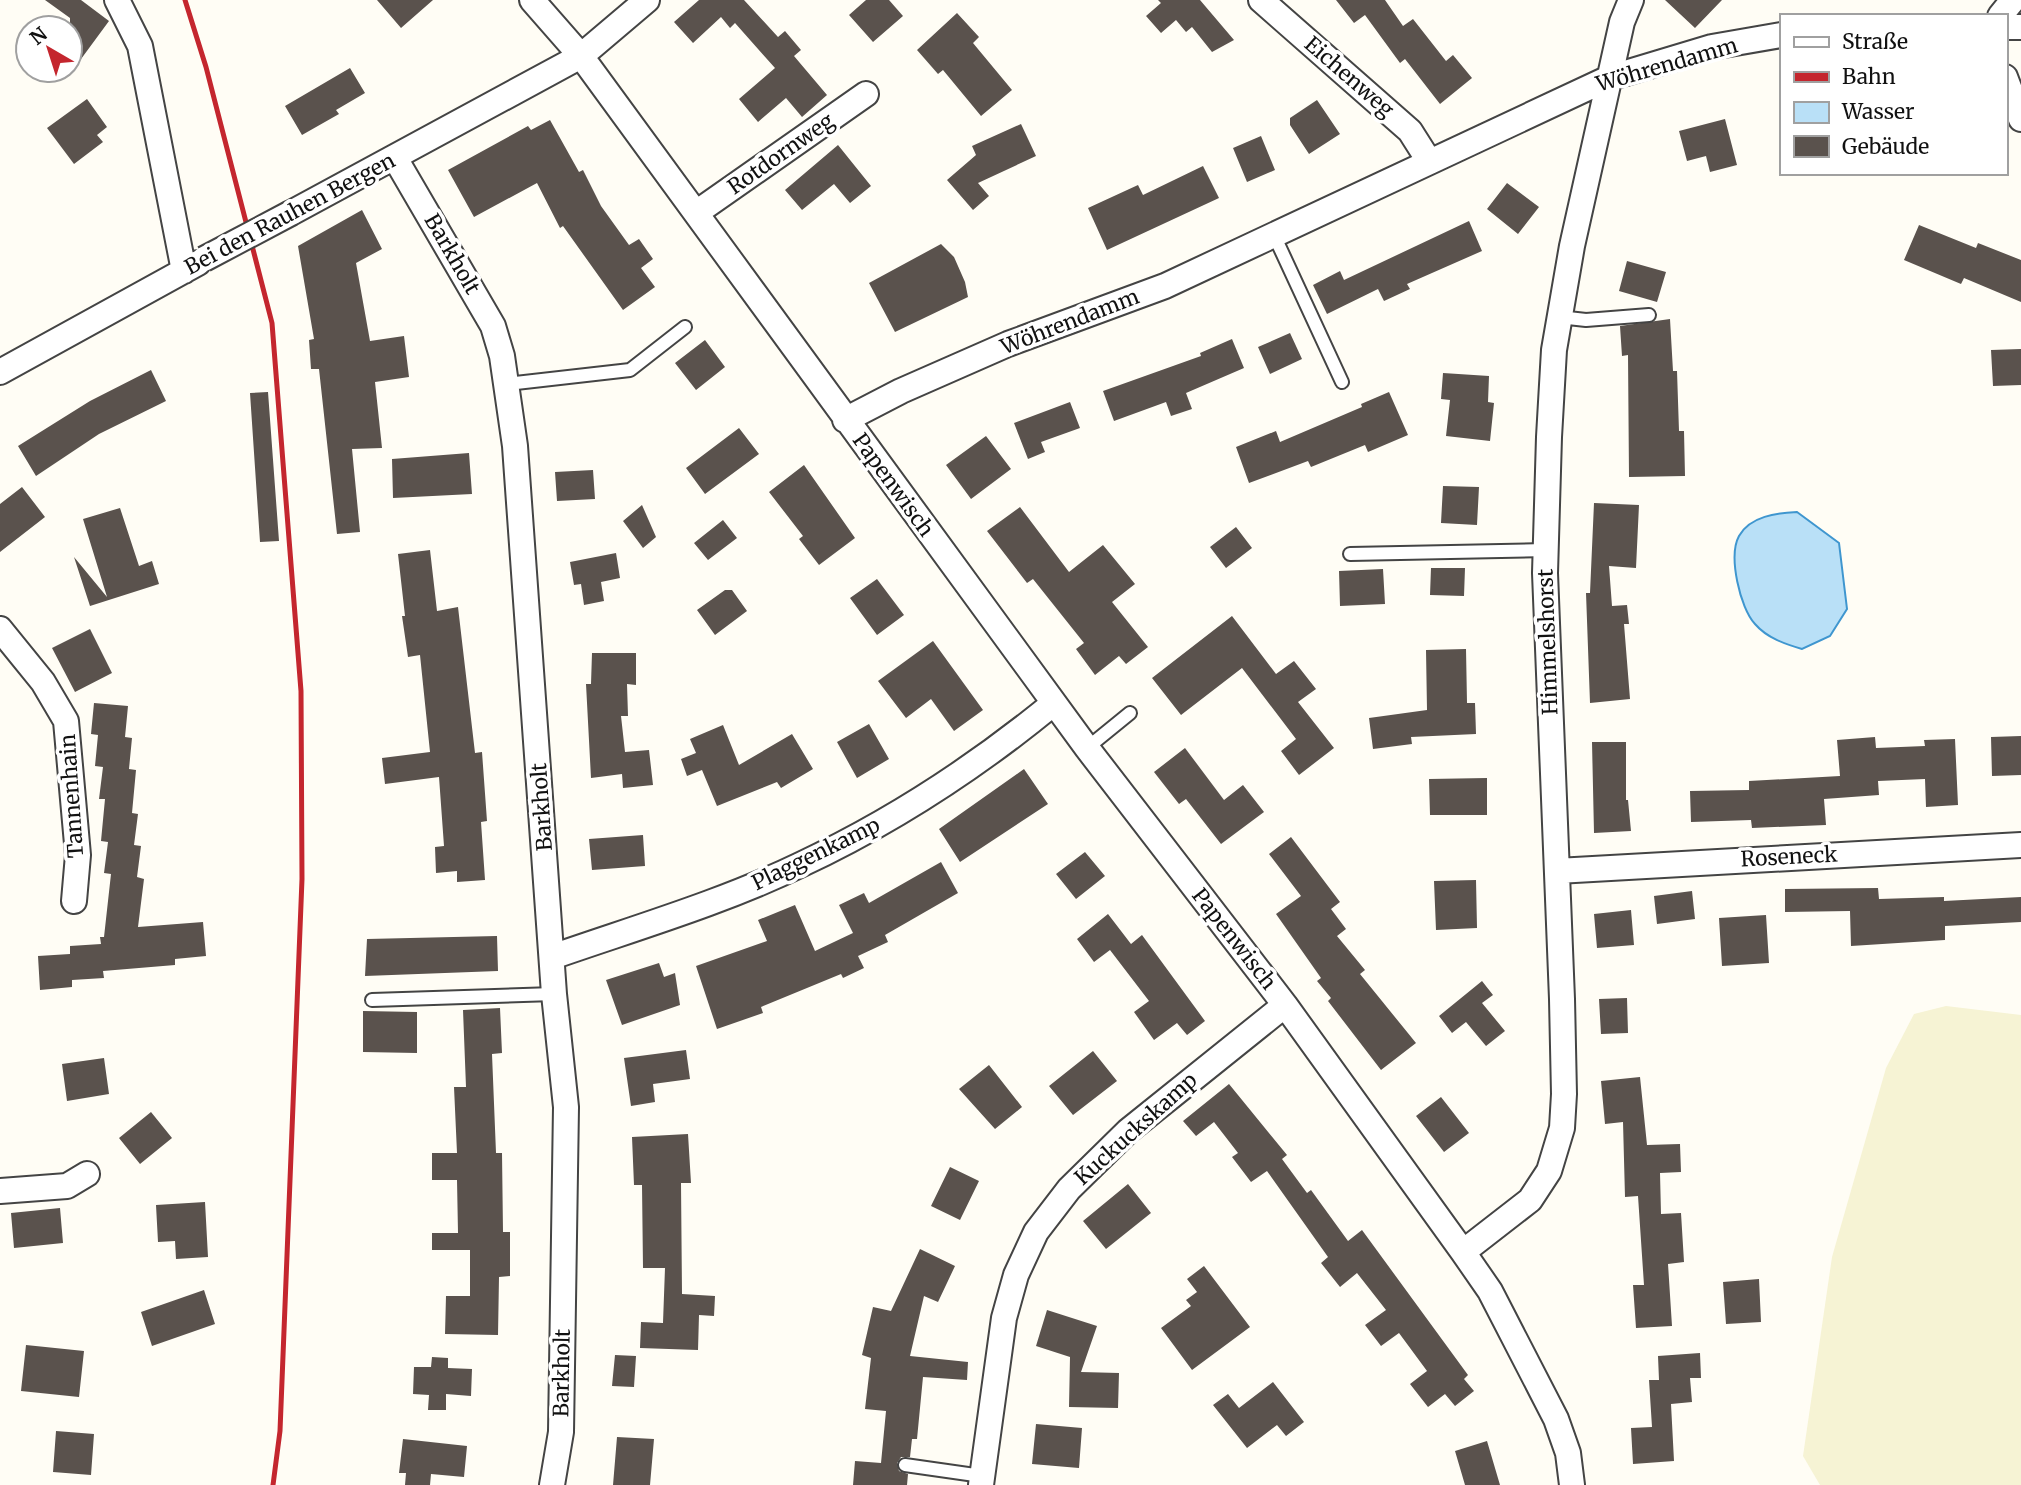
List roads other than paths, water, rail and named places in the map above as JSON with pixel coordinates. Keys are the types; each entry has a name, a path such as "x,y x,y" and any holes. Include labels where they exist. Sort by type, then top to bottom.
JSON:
{"street":[{"path":"117,0 140,46 194,265"},
{"path":"532,0 581,56 845,420"},
{"name":"Bei den Rauhen Bergen","path":"0,372 581,56 647,0"},
{"name":"Eichenweg","path":"1261,0 1410,131 1429,161"},
{"name":"Himmelshorst","path":"1463,1252 1530,1200 1549,1171 1562,1128 1564,1080 1546,550 1550,412 1559,317 1572,246 1622,22 1631,0"},
{"path":"2002,14 2013,0"},
{"name":"Wöhrendamm","path":"845,420 901,391 1008,344 1165,286 1609,78 1712,47 1780,35"},
{"path":"2007,82 2021,119"},
{"name":"Rotdornweg","path":"696,213 866,94"},
{"name":"Barkholt","path":"395,158 494,326 507,384 520,492 554,994 566,1107 561,1432 552,1485"},
{"name":"Papenwisch","path":"845,420 1087,748 1285,1005 1490,1291 1556,1419 1569,1453 1572,1485"},
{"name":"Tannenhain","path":"0,629 43,682 66,721 78,855 74,901"},
{"name":"Plaggenkamp","path":"552,957 716,900 799,866 909,808 972,767 1054,703"},
{"name":"Roseneck","path":"1557,871 2021,845"},
{"name":"Kuckuckskamp","path":"981,1481 1004,1318 1016,1275 1036,1232 1069,1189 1119,1139 1285,1005"},
{"path":"0,1191 67,1186 87,1174"}],"lane":[{"path":"1274,234 1342,382"},
{"path":"1559,317 1586,320 1649,315"},
{"path":"507,384 630,370 685,327"},
{"path":"1350,554 1546,550"},
{"path":"1087,748 1130,713"},
{"path":"372,1000 554,994"},
{"path":"905,1465 981,1481"}],"water":[{"path":"1797,512 1839,543 1847,609 1830,636 1802,649 1771,637 1755,624 1740,594 1735,568 1736,545 1744,529 1757,520"}],"railway":[{"path":"185,0 206,67 272,323 301,691 302,879 280,1431 273,1485"}]}
